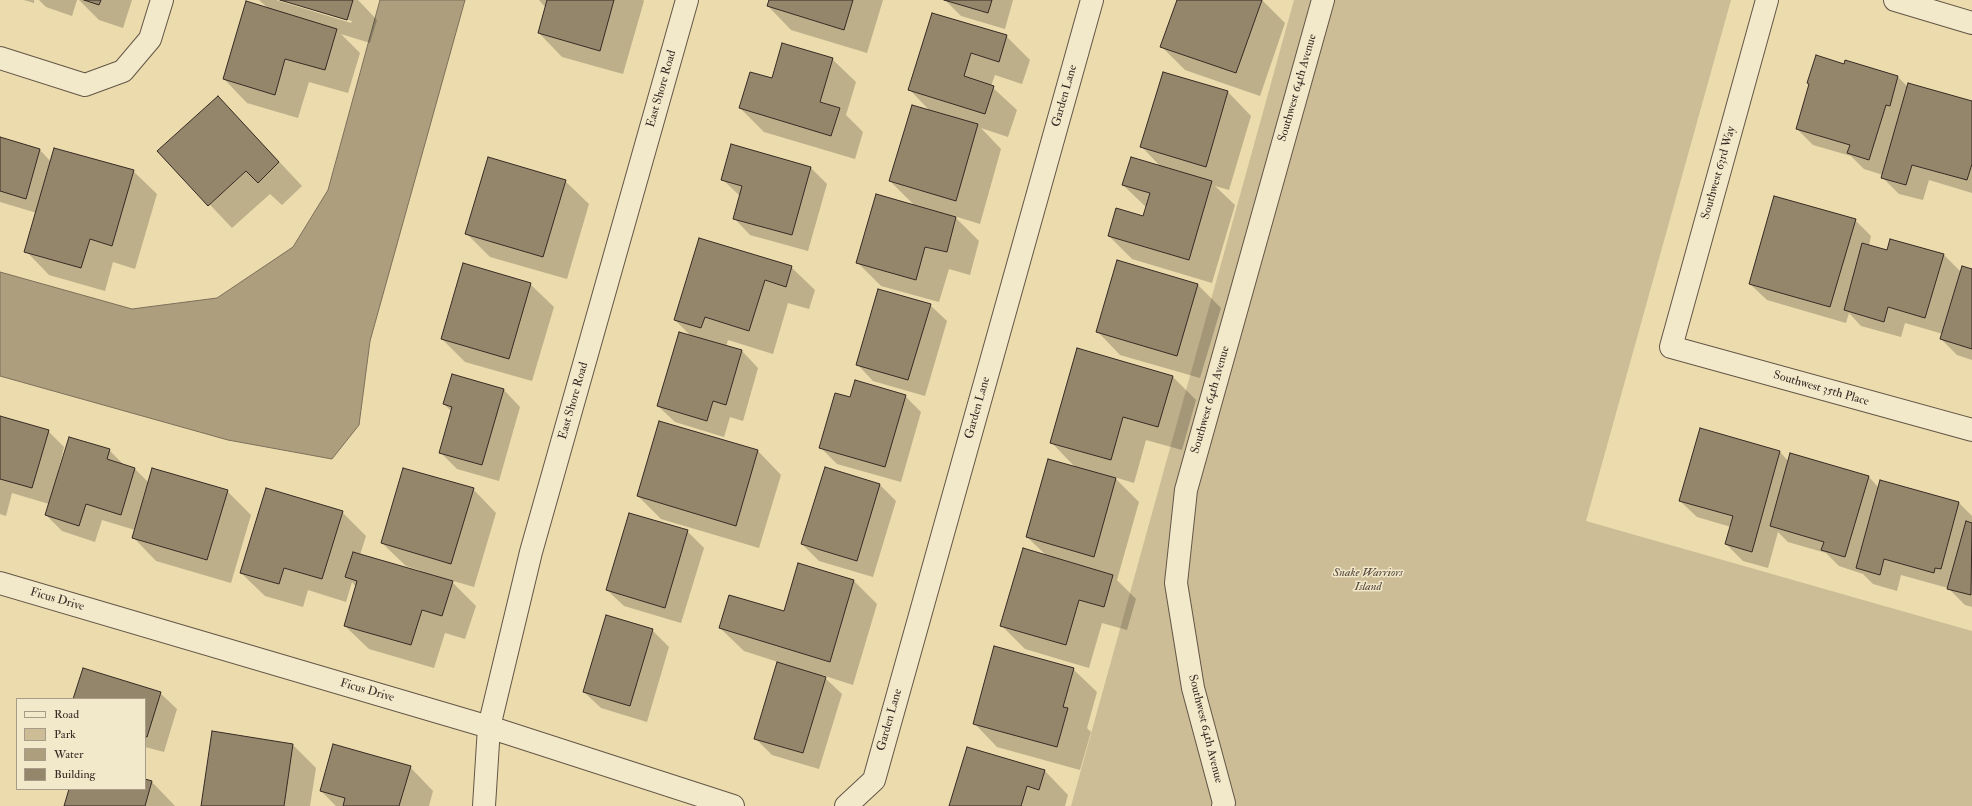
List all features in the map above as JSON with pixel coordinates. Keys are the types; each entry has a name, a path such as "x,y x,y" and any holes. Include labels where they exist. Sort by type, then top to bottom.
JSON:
{"street":[{"path":"0,58 85,85 123,71 150,39 162,0"},
{"name":"East Shore Road","path":"484,806 489,727 531,552 687,0"},
{"name":"Garden Lane","path":"846,806 874,780 1092,0"},
{"name":"Southwest 64th Avenue","path":"1223,806 1224,803 1193,688 1176,583 1186,490 1322,0"},
{"name":"Southwest 63rd Way","path":"1671,346 1768,0"},
{"path":"1895,0 1972,23"},
{"name":"Southwest 35th Place","path":"1671,346 1972,430"},
{"name":"Ficus Drive","path":"0,583 489,727 733,806"}],"green space":[{"name":"Snake Warriors Island","path":"1294,0 1731,0 1586,521 1972,631 1972,806 1071,806"}],"water":[{"path":"380,0 465,0 370,341 359,425 332,459 228,440 0,376 0,272 132,309 217,298 293,247 328,190"}],"building":[{"path":"84,0 101,0 99,5"},
{"path":"280,0 353,0 347,20"},
{"path":"547,0 614,0 600,51 538,33"},
{"path":"769,0 853,0 844,30 767,6"},
{"path":"944,0 992,0 988,13"},
{"path":"1177,0 1262,0 1236,73 1160,47"},
{"path":"246,1 337,29 325,70 285,59 275,95 223,79"},
{"path":"932,13 1007,35 999,62 971,53 964,76 994,86 985,114 908,90"},
{"path":"782,43 833,58 820,102 840,108 831,136 739,108 750,72 772,78"},
{"path":"1816,55 1844,64 1845,60 1898,76 1890,106 1886,105 1869,160 1847,153 1850,145 1796,129 1809,84 1807,83"},
{"path":"1163,72 1228,91 1206,167 1140,147"},
{"path":"1908,83 1972,101 1972,164 1967,180 1912,165 1906,185 1881,178"},
{"path":"218,96 279,162 258,183 246,171 208,206 157,151"},
{"path":"912,105 978,124 956,201 889,181"},
{"path":"0,137 40,149 26,199 0,191"},
{"path":"731,144 811,167 792,235 733,219 742,186 721,180"},
{"path":"54,148 134,170 112,246 90,239 81,268 24,252"},
{"path":"488,157 566,180 543,257 465,234"},
{"path":"1131,157 1212,181 1189,260 1108,236 1116,208 1143,216 1150,193 1122,185"},
{"path":"876,194 956,217 947,252 925,247 916,280 856,263"},
{"path":"1774,196 1856,219 1830,307 1749,284"},
{"path":"699,238 792,266 786,287 765,280 749,331 705,317 701,328 674,320"},
{"path":"1890,239 1944,254 1925,318 1888,307 1884,322 1844,310 1862,243 1887,250"},
{"path":"1117,260 1198,284 1177,356 1096,332"},
{"path":"463,263 531,283 509,359 441,339"},
{"path":"1962,266 1972,269 1972,349 1940,339"},
{"path":"878,289 931,304 908,380 856,365"},
{"path":"679,332 742,350 726,405 713,401 707,421 657,406"},
{"path":"1077,348 1173,376 1158,427 1123,417 1111,460 1050,443"},
{"path":"452,374 504,389 482,465 439,453 452,407 443,404"},
{"path":"855,380 906,395 885,467 819,448 835,393 850,397"},
{"path":"0,416 49,430 32,488 0,479"},
{"path":"659,421 758,450 736,526 637,496"},
{"path":"1700,428 1780,451 1752,552 1725,544 1733,516 1679,501"},
{"path":"69,437 110,449 107,459 135,468 121,515 86,504 79,526 45,515"},
{"path":"1790,453 1869,476 1845,557 1821,550 1824,542 1770,526"},
{"path":"1048,459 1116,478 1094,557 1026,537"},
{"path":"825,467 880,484 857,561 801,544"},
{"path":"152,468 228,490 207,560 132,538"},
{"path":"403,468 474,488 451,564 381,543"},
{"path":"1880,480 1959,502 1941,569 1935,568 1934,573 1884,559 1880,575 1856,568"},
{"path":"266,488 343,511 322,579 284,568 279,584 240,573"},
{"path":"629,513 688,530 665,608 606,590"},
{"path":"1966,521 1972,523 1971,595 1947,589"},
{"path":"1023,548 1113,575 1104,607 1079,600 1066,645 1000,626"},
{"path":"353,552 453,581 442,616 422,610 411,645 344,626 357,581 345,577"},
{"path":"798,563 854,580 830,662 719,628 729,595 784,611"},
{"path":"606,615 653,629 630,706 583,692"},
{"path":"994,646 1074,668 1063,707 1068,708 1057,747 973,724"},
{"path":"777,662 826,677 803,753 754,739"},
{"path":"83,668 161,692 147,737 146,698 73,698"},
{"path":"212,731 293,744 284,806 201,806"},
{"path":"333,744 411,766 399,806 343,806 345,798 320,791"},
{"path":"967,747 1045,770 1039,790 1027,786 1021,806 949,806"},
{"path":"146,779 152,781 145,806 64,806 69,790 146,790"}]}
